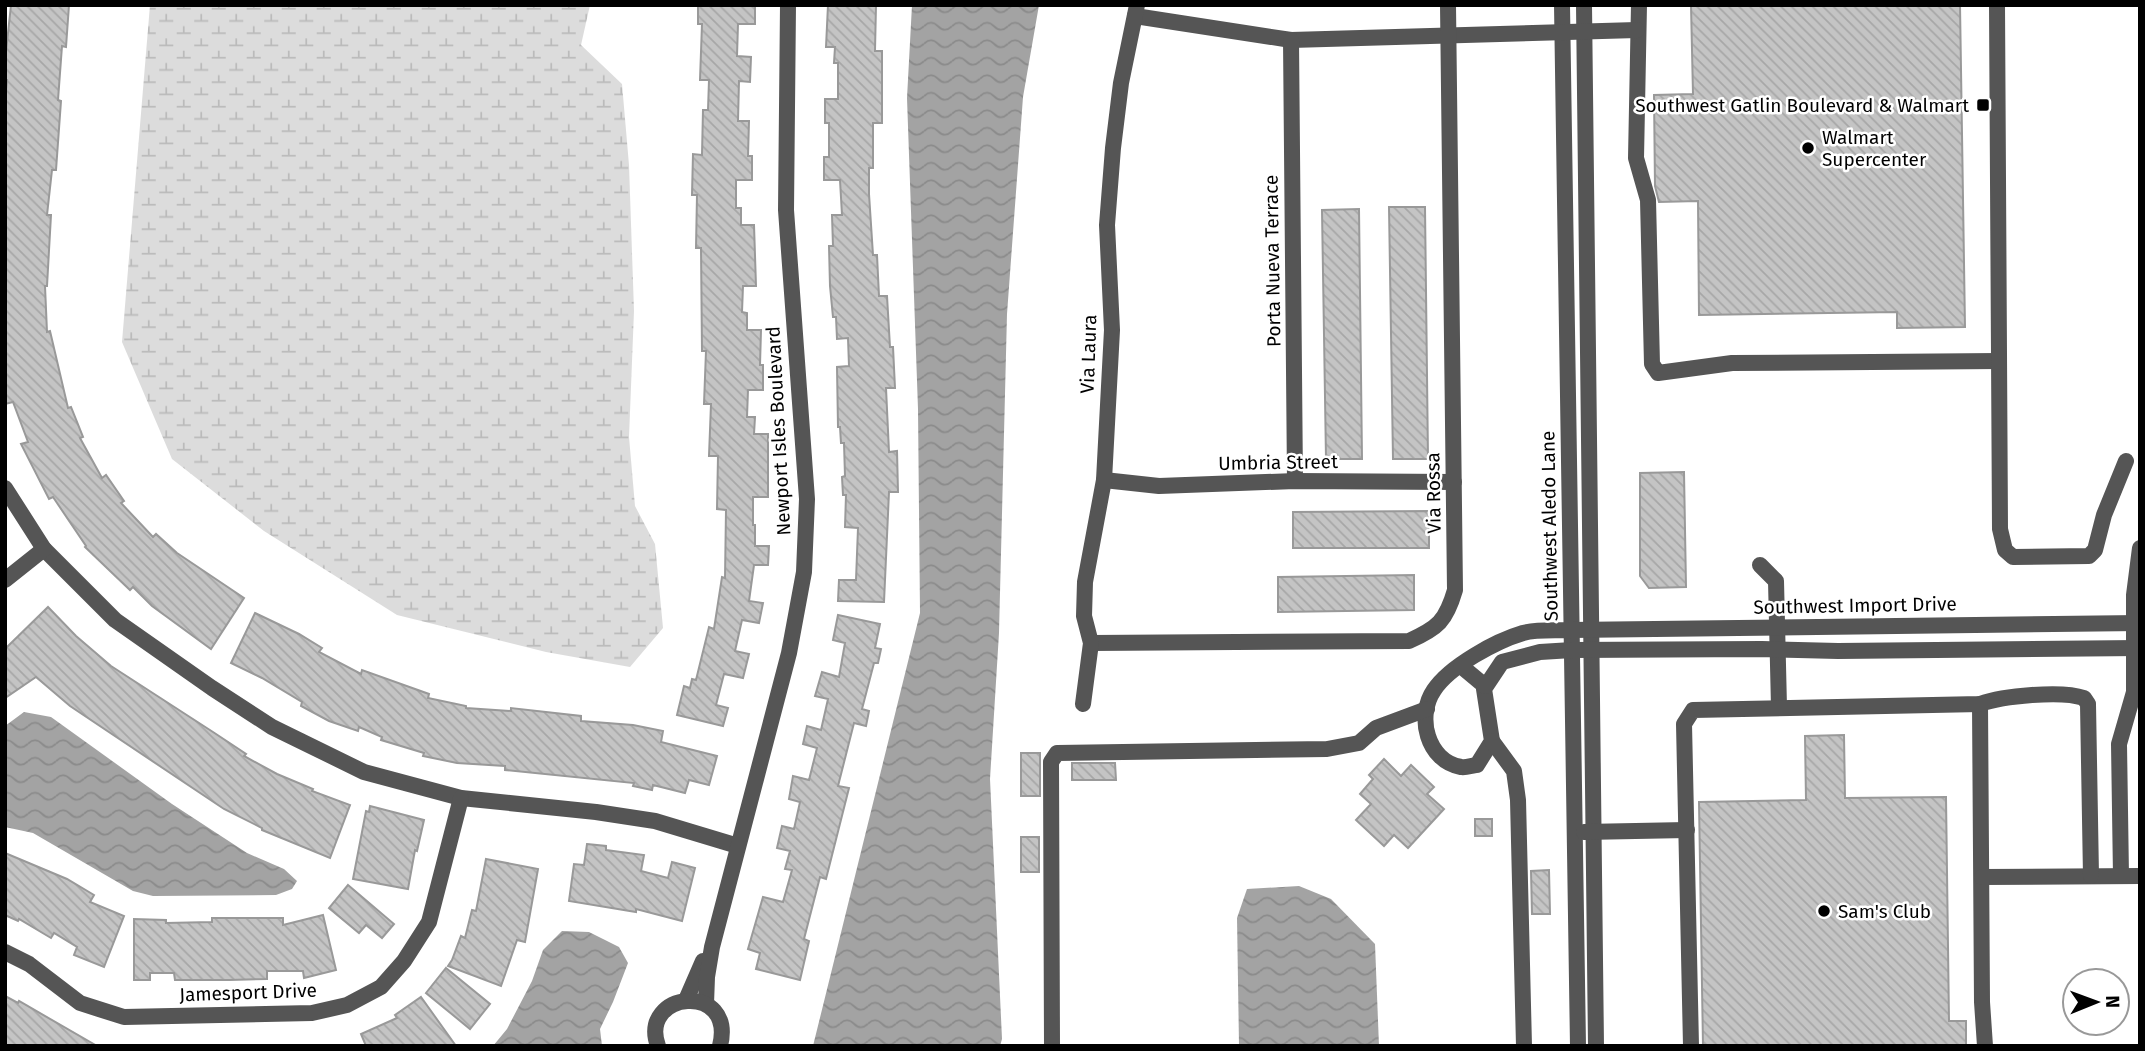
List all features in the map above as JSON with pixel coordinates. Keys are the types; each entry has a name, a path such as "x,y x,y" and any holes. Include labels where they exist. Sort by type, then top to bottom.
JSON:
{"street":[{"name":"Newport Isles Boulevard","path":"706,1004 712,947 789,653 804,572 807,499 786,210 788,5"},
{"name":"Via Rossa","path":"1091,643 1409,641 1434,630 1449,612 1455,590 1448,5"},
{"name":"Southwest Aledo Lane","path":"1562,5 1578,1046"},
{"path":"1584,5 1596,1046"},
{"path":"1639,5 1636,158 1648,200 1652,364 1658,373 1732,363 1999,361"},
{"path":"1997,5 2000,529 2005,550 2013,556 2088,556 2095,550 2104,515 2126,461"},
{"path":"1136,11 1291,40 1637,30"},
{"name":"Via Laura","path":"1083,704 1091,643 1084,616 1085,582 1104,480 1112,330 1107,225 1121,83 1136,11"},
{"name":"Porta Nueva Terrace","path":"1291,40 1295,481"},
{"name":"Umbria Street","path":"1104,480 1159,486 1295,481 1454,482"},
{"path":"5,488 44,549 115,620 272,727 363,772 461,799 596,812 655,821 738,846"},
{"path":"2121,876 2119,744 2134,692 2137,623 2134,595 2140,548"},
{"path":"5,580 44,549"},
{"path":"1760,565 1776,581 1779,707"},
{"name":"Southwest Import Drive","path":"1461,666 1483,650 1525,633 1572,630 2137,623"},
{"path":"1524,1046 1518,800 1514,771 1492,741 1484,689 1502,662 1540,652 1572,650 2137,648"},
{"path":"1485,687 1461,666 1442,680 1432,692 1425,716 1426,738 1442,758 1462,767 1477,765 1492,741"},
{"path":"1691,1046 1684,724 1693,710 1980,704 1995,699 2064,694 2084,698 2088,704 2091,876"},
{"path":"1980,704 1982,1002 1985,1046"},
{"path":"1052,1046 1051,762 1057,752 1327,749 1359,743 1376,728 1427,709"},
{"name":"Jamesport Drive","path":"5,952 29,964 80,1003 124,1017 312,1013 347,1005 381,987 404,961 429,922 461,799"},
{"path":"1575,832 1686,830"},
{"path":"1982,877 2140,876"},
{"name":"Newport Isles Boulevard","path":"686,1000 705,956 712,947"},
{"path":"657,1046 655,1028 659,1017 675,1003 686,1000 706,1004 715,1012 723,1033 720,1046"}],"green space":[{"path":"150,5 590,5 581,45 622,84 629,165 634,311 629,437 635,506 655,544 663,628 630,667 546,652 397,615 264,531 172,459 122,342"}],"water":[{"path":"912,5 1039,5 1023,97 1007,314 999,633 990,779 1002,1039 1000,1046 813,1046 920,613 918,409 907,98"},
{"path":"24,712 51,717 172,804 247,853 284,869 297,881 292,889 276,895 153,896 133,891 33,833 5,827 5,726"},
{"path":"1299,886 1331,899 1375,944 1379,1046 1239,1046 1237,918 1247,889"},
{"path":"562,931 589,932 619,947 628,963 600,1029 602,1046 493,1046 507,1029 532,981 543,950"}],"building":[{"path":"11,5 69,5 66,47 62,46 56,170 52,170 47,215 51,215 45,286 47,332 50,331 68,408 71,407 83,437 80,438 102,478 106,475 124,501 121,503 153,537 156,534 177,553 244,598 211,649 152,606 133,587 130,590 85,547 53,497 49,499 21,444 28,442 13,402 5,404 5,61"},
{"path":"698,5 755,5 755,24 738,24 737,56 751,57 750,82 739,81 738,121 749,121 748,156 752,156 752,180 736,180 736,208 741,208 741,225 754,225 756,286 743,286 742,312 747,313 747,330 761,330 760,365 763,365 763,390 748,390 747,417 755,417 754,434 768,434 768,497 753,497 753,525 755,546 769,546 768,565 754,565 749,601 763,603 759,623 742,620 735,651 749,654 743,678 724,674 716,705 728,708 723,726 677,715 684,686 690,688 692,679 696,680 709,627 714,629 722,577 725,578 726,510 717,509 718,456 709,456 711,404 704,404 706,351 702,351 701,248 696,248 697,195 692,195 693,154 702,155 703,110 708,110 709,80 700,80 702,24 698,24"},
{"path":"828,5 876,5 875,51 882,51 882,123 873,123 873,168 869,168 869,194 879,296 887,296 890,347 893,347 895,388 886,388 889,452 897,451 898,492 889,492 884,602 838,601 839,580 856,580 858,528 845,527 846,495 843,495 842,477 845,476 844,443 841,443 838,427 837,367 849,366 848,338 837,339 830,286 829,246 833,246 832,215 842,215 840,180 824,180 824,157 829,157 829,123 825,123 825,99 838,99 835,47 826,47"},
{"name":"Walmart Supercenter","path":"1691,5 1960,5 1965,327 1897,328 1897,312 1699,315 1698,201 1659,202 1655,186 1654,95 1693,94"},
{"path":"1389,207 1425,207 1428,459 1393,459"},
{"path":"1359,209 1362,459 1326,459 1322,210"},
{"path":"1684,472 1686,587 1649,588 1640,576 1640,473"},
{"path":"1429,511 1429,548 1293,548 1293,512"},
{"path":"1414,575 1414,610 1278,612 1278,577"},
{"path":"48,607 111,666 246,754 244,756 313,789 312,791 350,805 330,858 262,830 224,809 70,706 36,677 5,698 5,649"},
{"path":"255,613 299,634 322,648 319,652 361,674 362,670 429,694 428,698 466,708 511,711 511,708 581,716 581,721 633,725 663,731 661,742 717,756 709,785 689,780 685,793 653,785 652,790 633,786 634,783 505,770 505,766 457,763 423,756 424,753 381,740 382,737 359,727 358,731 329,721 301,706 302,702 262,678 231,663"},
{"path":"838,615 880,624 875,648 881,649 878,663 874,663 862,709 869,711 866,726 854,723 838,786 849,788 826,879 820,877 804,939 809,941 800,980 756,969 760,953 748,949 763,897 783,902 792,870 785,869 790,851 777,848 782,826 794,829 800,802 789,799 793,776 809,780 817,748 803,744 807,726 821,730 828,699 815,696 822,672 839,677 845,643 833,640"},
{"name":"Sam's Club","path":"1844,735 1845,798 1946,797 1949,1021 1966,1021 1966,1046 1703,1046 1699,802 1806,800 1805,736"},
{"path":"1021,753 1040,753 1040,796 1021,796"},
{"path":"1384,759 1401,776 1411,765 1434,787 1427,794 1444,809 1408,848 1394,835 1384,846 1356,820 1371,804 1360,794 1373,779 1369,775"},
{"path":"1072,763 1115,763 1116,780 1072,780"},
{"path":"370,806 424,820 408,889 353,879 366,811 369,812"},
{"path":"1475,819 1492,819 1492,836 1475,836"},
{"path":"1021,837 1039,837 1039,872 1021,872"},
{"path":"587,844 606,846 606,850 644,855 641,871 668,878 672,862 695,868 682,921 636,909 636,912 569,901 574,864 584,865"},
{"path":"5,853 67,879 94,895 90,902 124,916 104,967 74,955 77,947 54,933 51,938 19,919 18,921 5,915"},
{"path":"486,859 538,869 525,942 517,940 501,986 448,966 461,936 465,938 472,910 476,911"},
{"path":"1549,870 1550,914 1532,914 1531,871"},
{"path":"348,885 394,924 382,938 366,925 359,933 329,908"},
{"path":"323,915 336,970 304,978 303,971 267,971 267,979 175,980 174,973 150,973 150,980 134,980 134,919 166,920 166,923 212,922 212,918 283,918 283,925"},
{"path":"446,968 490,1004 470,1029 426,993"},
{"path":"5,996 18,1003 19,1001 97,1046 5,1046"},
{"path":"421,997 456,1046 366,1046 361,1034 397,1018 395,1015"}],"place":[{"name":"Southwest Gatlin Boulevard & Walmart","path":"1983,105"},
{"name":"Walmart Supercenter","path":"1808,148"},
{"name":"Sam's Club","path":"1824,911"}]}
